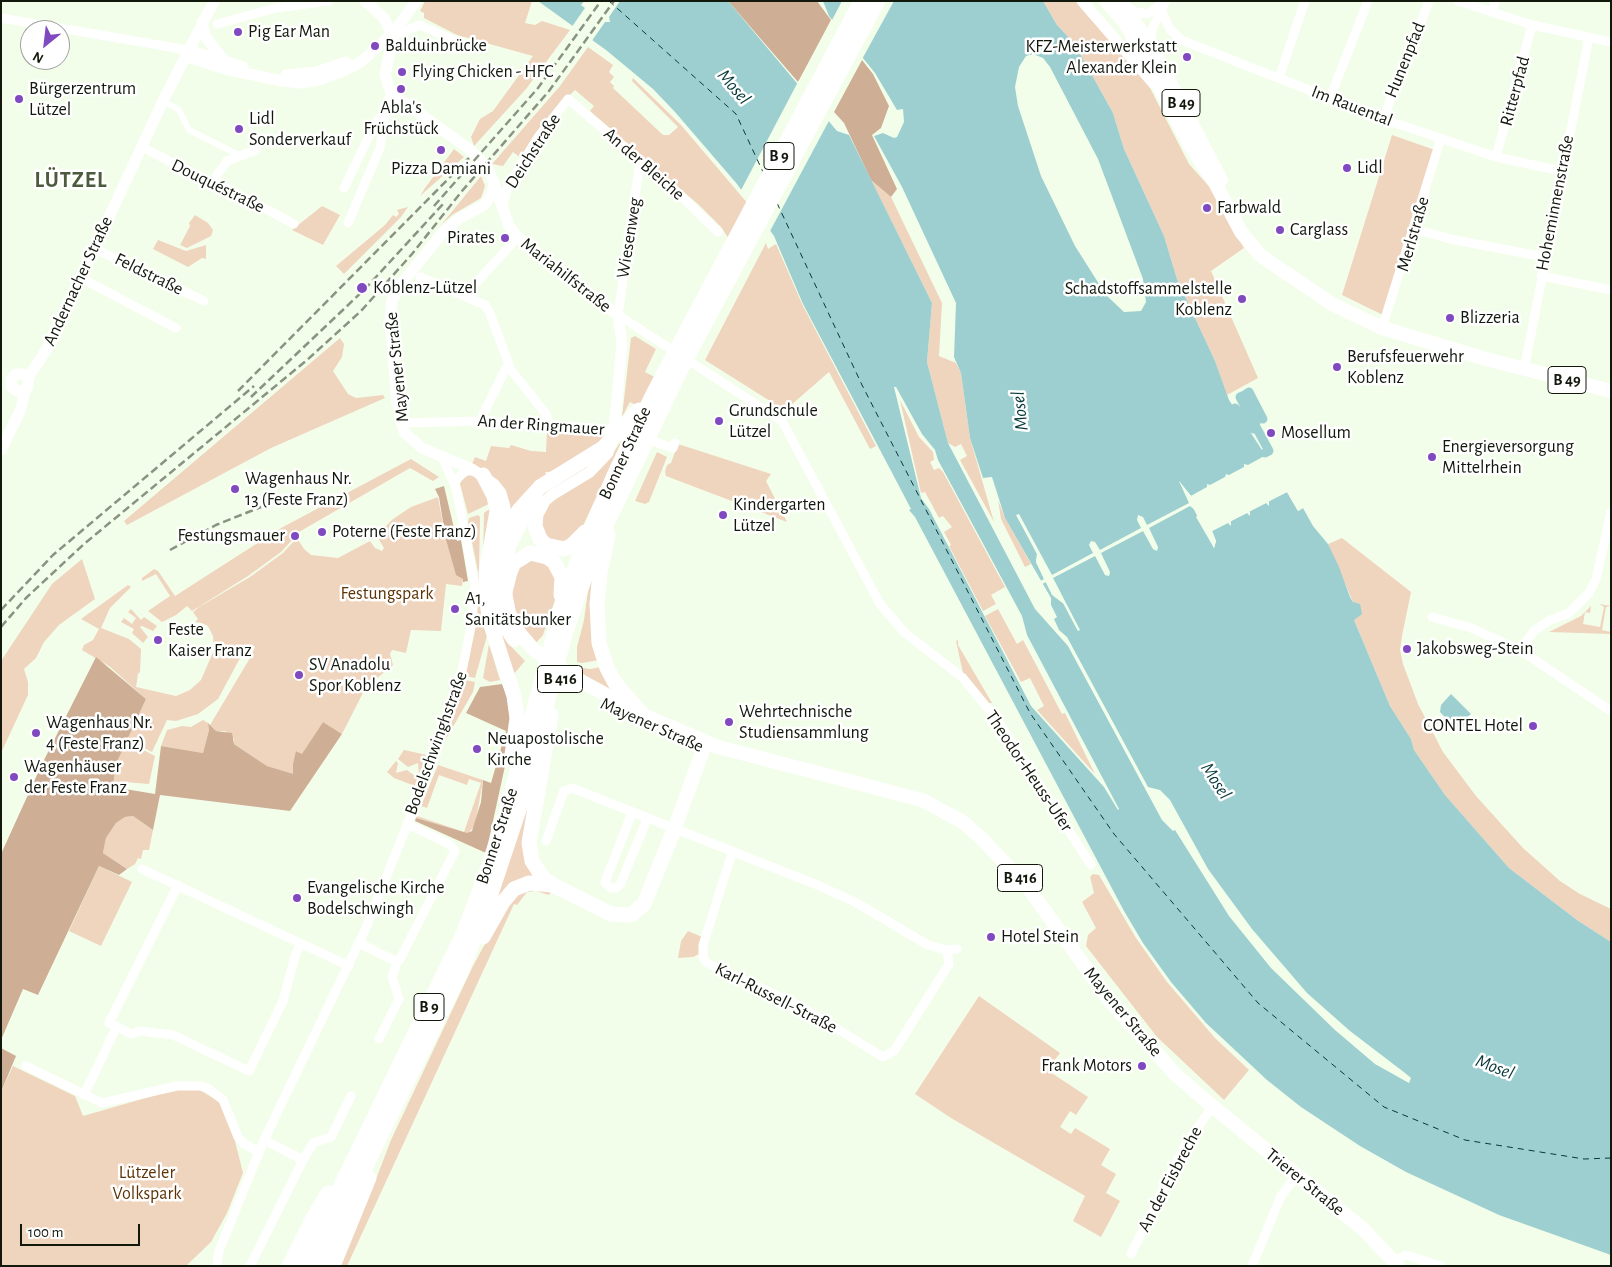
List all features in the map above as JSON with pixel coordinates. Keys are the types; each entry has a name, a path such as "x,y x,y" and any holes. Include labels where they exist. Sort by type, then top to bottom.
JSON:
{"highway":[{"name":"Bonner Straße","path":"317,1266 461,972 485,912 512,831 551,685 588,567 615,504 622,474 653,394 861,1"},
{"name":"B 9","path":"622,474 684,363 878,1"},
{"name":"B 416","path":"507,531 526,501 548,480 610,442 653,394"},
{"path":"477,472 499,502 486,572 486,597 490,622 511,680 517,718 514,745 497,817 495,847"},
{"name":"Bonner Straße","path":"302,1266 445,975 464,932 495,847 514,787 545,660 561,608 594,521 622,474"},
{"path":"542,503 536,514 535,526 540,539 552,548 564,549 572,546 594,521"},
{"path":"615,504 600,573 597,630 602,653 610,675 621,692 643,715"},
{"path":"505,592 514,563 524,555 539,554 554,562 560,570 561,608"},
{"path":"551,685 548,736 529,850 536,870 553,885 611,914 626,916 635,913 647,898 674,830"},
{"path":"461,972 510,893 528,883 553,885"},
{"path":"333,1266 365,1190 381,1136"},
{"path":"289,1266 323,1202 352,1162"}],"main road":[{"name":"B 49","path":"1106,1 1122,18 1191,147 1214,181 1241,232 1261,256 1332,304 1382,328 1524,370 1611,391"},
{"name":"B 49","path":"1119,2 1150,44 1247,228 1250,242"},
{"name":"Mayener Straße","path":"507,531 497,562 496,597 503,624 541,666 703,750 834,781 850,782"},
{"name":"Mayener Straße","path":"505,592 509,613 519,640"},
{"name":"Mayener Straße","path":"612,704 711,744 922,800 944,810 975,832 1027,886 1109,1000 1176,1074 1212,1107"},
{"path":"674,830 703,750"},
{"name":"Trierer Straße","path":"1212,1107 1363,1230 1396,1264"}],"street":[{"name":"Andernacher Straße","path":"11,388 29,384 29,374 50,344 163,101 214,1"},
{"path":"217,24 276,8 328,1"},
{"path":"365,1 384,18 393,36 385,75 391,93 469,149 487,167 494,184 492,194 484,205 496,211 509,226"},
{"path":"186,53 205,63 259,77 304,79 369,54 395,31 416,1"},
{"path":"1082,1 1105,26 1164,99"},
{"path":"1105,26 1121,35 1136,33 1150,44 1153,27 1166,1"},
{"path":"1119,2 1144,14 1150,13 1166,1"},
{"path":"1279,78 1304,1"},
{"path":"1330,98 1368,1"},
{"name":"Hunenpfad","path":"1383,119 1429,1"},
{"path":"1458,1 1532,25 1611,42"},
{"path":"1492,13 1495,1"},
{"name":"Im Rauental","path":"1161,10 1176,37 1383,119 1496,156 1561,171"},
{"path":"1,18 147,44 223,60 262,72 304,79"},
{"path":"202,22 206,38 223,60"},
{"path":"393,36 420,25 469,47"},
{"name":"Ritterpfad","path":"1496,156 1532,25"},
{"name":"Hoheminnenstraße","path":"1524,370 1588,37"},
{"path":"176,76 189,66 205,63"},
{"path":"348,223 380,148 386,108 391,93"},
{"name":"An der Bleiche","path":"568,99 718,232"},
{"name":"Deichstraße","path":"502,205 508,186 538,137 568,99"},
{"path":"163,101 179,110 189,130 241,156"},
{"path":"344,188 374,126 386,108"},
{"name":"Merlstraße","path":"1382,328 1441,138"},
{"name":"Douquéstraße","path":"142,147 208,182 213,181 294,224"},
{"path":"213,181 225,163 256,150"},
{"name":"Wiesenweg","path":"618,315 640,161"},
{"name":"Mariahilfstraße","path":"494,184 509,226 518,237 545,261 618,315 622,344 611,446 601,462 584,477 542,503"},
{"name":"Mayener Straße","path":"477,472 415,443 404,432 400,423 390,319 392,300 405,279 444,231 460,218 484,205"},
{"path":"1414,229 1450,239 1545,257"},
{"path":"464,296 518,237"},
{"name":"Feldstraße","path":"93,248 204,301"},
{"path":"1541,276 1611,290"},
{"path":"420,277 485,305 489,311 508,364 546,414 549,424"},
{"path":"81,278 176,328"},
{"name":"Theodor-Heuss-Ufer","path":"618,315 778,417 788,430 880,604 904,632 963,678 998,721 1091,865"},
{"path":"480,420 508,364"},
{"path":"1,450 21,409 11,388 16,374 29,374"},
{"name":"An der Ringmauer","path":"400,423 480,420 549,424 614,430 672,448 674,443"},
{"name":"Bodelschwinghstraße","path":"214,1266 264,1140 359,943 446,726 461,677 472,622 474,586 454,482 442,457"},
{"path":"454,482 463,473 477,472"},
{"name":"Mayener Straße","path":"499,502 507,531"},
{"path":"1520,650 1534,631 1548,621 1570,613 1589,594 1596,579 1611,512 1611,502"},
{"name":"Mayener Straße","path":"505,592 504,567 514,537 526,518 542,503"},
{"path":"1432,617 1471,628 1520,650 1611,711"},
{"path":"546,841 564,792 569,788 814,884 855,902 928,945 947,950 957,949"},
{"path":"632,813 605,882 612,888 620,885 647,819"},
{"name":"Bodelschwinghstraße","path":"379,1039 399,999 392,977 397,962 404,954 455,851 449,844 407,824"},
{"name":"Karl-Russell-Straße","path":"732,853 703,945 702,952 708,963 800,1006 883,1057 894,1052 944,972 948,964 947,950"},
{"path":"142,870 178,885 348,966"},
{"path":"178,885 109,1022 131,1034 140,1031 173,1035 249,1071 283,1001 295,956 301,944"},
{"path":"359,943 397,962"},
{"path":"84,1095 116,1026"},
{"path":"26,1066 84,1095 107,1104 177,1086 201,1086 218,1094 224,1100 238,1137 243,1143 260,1152"},
{"path":"250,1266 302,1160 313,1143 331,1137 352,1096"},
{"name":"An der Eisbreche","path":"1131,1254 1184,1147 1212,1107"},
{"path":"264,1140 302,1160"},
{"path":"1252,1266 1282,1196 1297,1175"},
{"name":"Trierer Straße","path":"1396,1264 1406,1255 1441,1266"}],"green space":[{"path":"425,1 532,1 525,23 535,25 542,21 570,30 526,89 474,146 471,137 480,119 493,111 533,56 457,35 424,18 424,13 420,11"},
{"path":"1043,1 1077,1 1148,84 1189,164 1214,192 1244,248 1211,271 1258,378 1227,395 1215,361 1177,279 1164,236 1124,149 1113,113 1074,43 1057,25"},
{"path":"588,47 613,65 609,72 614,77 610,82 614,86 613,88 663,135 669,135 678,127 632,81 633,78 681,125 749,205 730,241 722,228 699,205 590,111 594,106 575,90 553,111 521,158 513,152 503,166 492,164 560,86"},
{"path":"1392,135 1435,150 1385,316 1342,295"},
{"path":"454,149 464,157 420,196 425,188"},
{"path":"481,176 485,186 481,198 452,215 441,225"},
{"path":"871,180 891,197 942,303 939,356 956,363 961,373 970,438 994,522 960,460 967,456 961,444 955,447 948,443 927,362 932,303"},
{"path":"322,206 340,215 323,245 292,230"},
{"path":"408,207 401,217 344,274 336,266 385,225 393,215 396,217 399,214 397,210"},
{"path":"195,215 208,223 213,230 211,236 187,248 180,245 190,226 189,223"},
{"path":"158,240 186,251 206,245 206,259 202,258 188,267 153,249"},
{"path":"766,243 768,249 776,244 802,304 876,446 870,449 829,372 783,412 770,401 705,360"},
{"path":"635,336 656,349 645,372 664,382 649,412 630,402 622,417 631,338"},
{"path":"340,338 344,344 342,357 333,371 348,394 356,398 383,395 385,398 271,448 127,525 124,521"},
{"path":"900,400 919,437 933,452 934,460 930,462 934,470 939,468 943,472 1005,587 991,595 996,604 983,611 949,546 951,545 944,532 952,527 943,516 939,518 925,492 921,493"},
{"path":"547,430 602,434 604,437 591,467 536,503 539,493 570,471 545,472 547,475 483,564 484,513 492,507 491,503 468,514 460,484 468,475 502,486 485,470 472,464 475,457 486,461 491,446 509,448 511,445 531,451 546,452"},
{"path":"621,441 624,443 582,528 574,540 552,545 538,519 543,507 614,452"},
{"path":"678,444 771,474 766,481 787,522 666,476 667,465 671,463"},
{"path":"657,452 667,457 649,502 645,504 635,501"},
{"path":"411,459 439,477 433,481 410,468 292,536 293,539 281,552 248,576 192,611 187,606 176,615 162,622 148,611 170,596 156,574 142,581 142,578 154,569 158,571 175,596 281,528"},
{"name":"Festungspark","path":"438,497 446,540 456,574 463,579 462,586 446,584 441,631 411,630 406,653 392,650 390,654 393,665 366,687 342,734 323,722 302,755 297,751 293,764 293,775 267,766 234,744 234,739 225,731 216,731 210,725 250,658 255,647 252,645 247,647 218,699 198,714 176,721 167,720 152,752 127,739 146,699 109,666 82,650 84,645 93,640 99,629 81,619 128,585 131,587 110,608 101,628 129,639 141,649 140,672 136,687 176,696 190,690 201,680 214,650 213,636 208,626 195,622 198,619 193,612 199,607 250,577 283,553 297,538 304,549 311,555 338,558 370,541 375,548 382,551 384,548 378,538 386,534 386,526 393,519 411,507"},
{"path":"998,500 1005,518 1031,564 1025,567 1001,519"},
{"path":"478,515 480,517 479,570 487,636 475,678 465,676 478,598 478,572 468,522 469,518"},
{"path":"1342,538 1411,592 1400,650 1403,664 1418,704 1443,752 1476,796 1523,848 1560,881 1580,894 1611,909 1611,942 1577,920 1509,868 1445,795 1414,750 1411,739 1390,706 1354,620 1353,602 1328,544"},
{"path":"82,559 95,599 59,625 44,642 36,658 24,669 28,682 28,695 1,753 1,661 52,584"},
{"path":"522,560 551,562 558,591 543,635 536,643 520,626 511,599 512,572"},
{"path":"593,577 599,660 582,663 577,662 577,647 584,620 588,591"},
{"path":"1599,604 1611,606 1606,607 1602,630 1611,632 1611,634 1549,632 1581,616 1585,612 1583,624 1600,627 1604,607"},
{"path":"1591,606 1590,613 1585,612"},
{"path":"131,609 141,620 144,617 157,626 153,631 142,626 140,627 148,637 143,643 132,633 134,629 121,622 124,618 132,624 136,618 128,612"},
{"path":"998,609 1017,644 1023,640 1062,714 1065,713 1095,774 1037,710 1044,706 1030,678 1021,682 985,616"},
{"path":"493,610 508,643 525,661 513,675"},
{"path":"958,640 958,645 992,703 987,703 963,673 956,641"},
{"path":"489,644 500,680 490,682 483,678"},
{"path":"577,667 590,669 601,667 621,696 573,670"},
{"path":"465,680 475,682 473,692 446,739"},
{"path":"203,720 208,723 209,730 203,753 161,746 167,730 182,726 191,727"},
{"path":"126,741 155,756 149,784 125,782 112,787 115,766"},
{"path":"404,750 427,755 419,774 418,763 408,767 398,759"},
{"path":"396,761 398,763 396,773 407,770 419,779 415,786 394,778 387,772"},
{"path":"438,765 483,780 475,826 467,834 416,818 417,816 464,832 481,783 469,779 467,785 439,775 427,808 421,806"},
{"path":"524,806 531,808 538,879 491,917"},
{"path":"133,816 153,830 149,850 143,850 141,859 138,858 135,864 127,869 103,853 106,838 116,823 125,817"},
{"path":"99,866 132,882 101,946 69,931"},
{"path":"1093,874 1099,875 1136,938 1167,982 1215,1038 1249,1070 1224,1100 1157,1037 1086,946 1088,935 1096,928 1082,902 1094,893 1090,877"},
{"path":"522,888 551,891 549,895 536,891 527,892 517,905 514,904 347,1266 336,1266 373,1187 391,1140 473,966 506,905"},
{"path":"688,931 702,937 699,954 693,957 678,958 681,941"},
{"path":"979,996 1060,1053 1047,1070 1088,1097 1076,1115 1070,1111 1060,1127 1071,1134 1075,1128 1110,1149 1101,1165 1116,1174 1106,1193 1120,1201 1101,1237 1073,1221 1085,1196 951,1118 915,1094"},
{"name":"Lützeler Volkspark","path":"13,1066 75,1096 83,1116 177,1089 200,1090 221,1103 233,1133 243,1173 227,1213 211,1242 186,1266 1,1266 1,1092"}],"shaded area":[{"path":"728,1 817,1 831,20 798,82"},
{"path":"862,60 873,74 889,106 881,128 872,135 897,189 891,197 871,180 844,123 834,112"},
{"path":"444,486 457,541 461,540 468,581 463,582 463,579 456,575 446,540 439,497 435,489"},
{"path":"96,657 146,699 115,766 113,787 155,794 161,746 203,753 209,730 208,723 216,731 232,733 234,744 267,766 293,774 296,751 302,754 323,722 342,734 290,811 160,795 153,830 133,816 125,817 116,823 106,838 103,853 127,869 119,875 99,866 38,995 23,989 1,1040 1,854 42,764"},
{"path":"502,684 507,696 512,734 486,853 415,821 416,818 467,833 472,831 481,802 483,780 491,783 506,731 466,713 480,687"},
{"path":"1,1048 16,1056 1,1092"}],"water":[{"name":"Mosel","path":"538,1 728,1 837,131 849,135 932,303 927,362 948,443 1035,609 1068,646 1162,820 1173,831 1175,830 1229,916 1271,968 1335,1030 1375,1064 1409,1083 1411,1078 1350,1031 1307,993 1252,929 1208,869 1170,800 1160,790 1148,787 1067,637 1059,630 1054,619 1057,617 1051,605 1051,598 1005,518 992,477 983,478 970,438 961,373 954,357 956,303 902,187 874,136 883,133 894,138 897,137 904,122 903,109 897,110 875,73 829,16 823,1 1043,1 1057,25 1074,43 1113,113 1124,149 1164,236 1177,279 1215,361 1229,400 1266,456 1191,496 1179,481 1214,548 1216,541 1212,531 1287,492 1298,511 1303,508 1313,526 1328,544 1350,597 1353,602 1360,604 1362,614 1354,620 1390,706 1411,739 1414,750 1445,795 1509,868 1577,920 1611,942 1611,1255 1499,1215 1406,1172 1360,1146 1301,1107 1267,1080 1206,1023 1171,982 1143,943 1124,911 915,517 909,510 911,509 803,304 774,236 737,184 675,112 653,89 606,50","holes":["1033,54 1043,58 1050,67 1098,159 1143,279 1146,302 1141,311 1124,312 1106,295 1075,246 1041,176 1018,106 1015,87 1019,67 1026,56","894,387 896,387 922,434 935,450 938,460 1022,616 1027,635 1118,810 1104,787 1031,706 929,509 921,498","1018,514 1060,592 1078,631 1064,604 1052,595 1036,562 1037,554"]},
{"path":"1451,694 1471,714 1465,719 1468,722 1459,732 1440,712 1441,705"}],"pier":[{"path":"584,1 620,1 609,17 610,22 605,22 591,42 571,28 585,8 581,5"},
{"path":"842,1 894,1 861,61 831,22"},
{"path":"799,80 831,117 769,233 740,192"},
{"path":"1268,454 1267,458 1189,498 1200,514 1199,518 1214,544 1210,529 1286,490 1289,490 1299,508 1302,506 1303,508 1298,511 1287,492 1269,501 1269,506 1266,503 1250,511 1250,516 1247,513 1231,521 1231,526 1228,523 1212,531 1216,541 1214,548 1196,517 1198,515 1190,506 1149,528 1158,547 1157,551 1153,549 1143,531 1101,553 1110,572 1109,576 1105,575 1095,556 1053,578 1080,630 1078,631 1062,601 1053,595 1046,582 1040,585 1039,582 1044,579 1036,562 1037,554 1016,515 1019,514 1052,575 1093,553 1089,545 1091,541 1095,542 1100,550 1141,528 1137,520 1138,515 1143,517 1147,525 1189,503 1179,481 1191,496 1207,487 1207,484 1210,485 1225,477 1226,474 1229,475 1244,467 1244,464 1248,465"}],"waterway":[{"path":"1263,419 1249,392 1246,394 1259,419 1256,421 1242,396 1240,397 1269,451 1265,453"},
{"path":"1235,408 1253,429"}],"ferry route":[{"path":"609,1 736,114 763,172"},
{"path":"777,203 862,385 1030,713 1114,834 1258,1003 1384,1107 1465,1140 1584,1159 1611,1158"}],"railway":[{"path":"434,206 538,88 601,1"},
{"path":"1,627 26,598 84,544 307,360 361,311 412,254 462,191 549,91 614,1"},
{"path":"238,391 469,158"},
{"path":"251,397 365,289 443,204"},
{"path":"1,610 53,555 254,386"},
{"path":"170,550 216,525 261,507"}],"place":[{"name":"Pig Ear Man","path":"238,32"},
{"name":"Balduinbrücke","path":"375,46"},
{"name":"KFZ-Meisterwerkstatt Alexander Klein","path":"1187,57"},
{"name":"Flying Chicken - HFC","path":"402,72"},
{"name":"Abla's Früchstück","path":"401,89"},
{"name":"Bürgerzentrum Lützel","path":"19,99"},
{"name":"Lidl Sonderverkauf","path":"239,129"},
{"name":"Pizza Damiani","path":"441,150"},
{"name":"Lidl","path":"1347,168"},
{"name":"Farbwald","path":"1207,208"},
{"name":"Carglass","path":"1280,230"},
{"name":"Pirates","path":"505,238"},
{"name":"Koblenz-Lützel","path":"362,288"},
{"name":"Schadstoffsammelstelle Koblenz","path":"1242,299"},
{"name":"Blizzeria","path":"1450,318"},
{"name":"Berufsfeuerwehr Koblenz","path":"1337,367"},
{"name":"Grundschule Lützel","path":"719,421"},
{"name":"Mosellum","path":"1271,433"},
{"name":"Energieversorgung Mittelrhein","path":"1432,457"},
{"name":"Wagenhaus Nr. 13 (Feste Franz)","path":"235,489"},
{"name":"Kindergarten Lützel","path":"723,515"},
{"name":"Poterne (Feste Franz)","path":"322,532"},
{"name":"Festungsmauer","path":"295,536"},
{"name":"A1, Sanitätsbunker","path":"455,609"},
{"name":"Feste Kaiser Franz","path":"158,640"},
{"name":"Jakobsweg-Stein","path":"1407,649"},
{"name":"SV Anadolu Spor Koblenz","path":"299,675"},
{"name":"Wehrtechnische Studiensammlung","path":"729,722"},
{"name":"CONTEL Hotel","path":"1533,726"},
{"name":"Wagenhaus Nr. 4 (Feste Franz)","path":"36,733"},
{"name":"Neuapostolische Kirche","path":"477,749"},
{"name":"Wagenhäuser der Feste Franz","path":"14,777"},
{"name":"Evangelische Kirche Bodelschwingh","path":"297,898"},
{"name":"Hotel Stein","path":"991,937"},
{"name":"Frank Motors","path":"1142,1066"}],"district":[{"name":"LÜTZEL","path":"71,180"}]}
